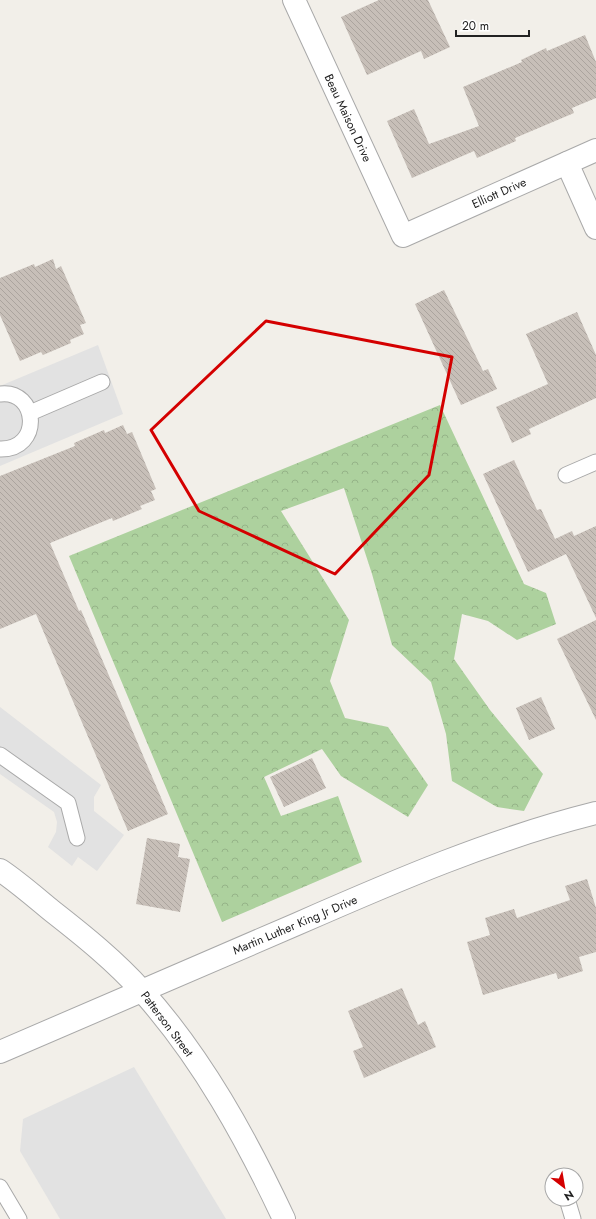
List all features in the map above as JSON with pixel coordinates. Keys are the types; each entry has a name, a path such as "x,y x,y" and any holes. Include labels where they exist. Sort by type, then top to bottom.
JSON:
{"street":[{"name":"Beau Maison Drive","path":"294,0 403,236"},
{"name":"Elliott Drive","path":"403,236 596,150"},
{"path":"568,163 596,228"},
{"name":"Martin Luther King Jr Drive","path":"0,1052 386,885 482,847 534,829 596,813"},
{"name":"Patterson Street","path":"0,870 103,951 142,991 176,1032 220,1099 256,1162 284,1219"}],"lane":[{"path":"30,413 102,382"},
{"path":"0,394 11,395 20,399 26,405 30,413 31,422 29,432 24,440 16,446 7,449 0,449"},
{"path":"566,475 596,462"},
{"path":"0,755 68,803 76,838"},
{"path":"0,1187 19,1219"},
{"path":"569,1207 573,1219"}],"highlighted area":[{"path":"266,321 452,357 429,475 335,574 199,511 151,430"}],"green space":[{"path":"440,405 524,584 546,593 556,624 517,640 488,621 462,614 454,659 490,710 543,774 524,811 497,807 452,781 446,734 431,682 392,645 372,574 344,488 281,511 349,620 330,681 345,718 388,727 428,785 408,817 341,776 322,749 264,777 281,816 338,796 362,862 222,922 69,556"}],"shaded area":[{"path":"98,345 123,414 0,466 0,386"},
{"path":"0,707 101,785 94,797 94,811 124,835 97,871 78,857 72,866 48,847 56,832 57,822 54,812 0,774"},
{"path":"134,1067 226,1219 60,1219 20,1151 23,1119"}],"building":[{"path":"379,0 428,0 450,47 424,59 421,51 367,75 341,17"},
{"path":"585,35 596,62 596,98 572,108 574,113 515,138 516,141 477,158 474,151 412,178 387,121 414,109 429,144 479,126 463,87 522,62 521,60 546,48 547,51"},
{"path":"53,259 56,269 61,266 86,323 80,325 84,334 70,340 71,343 43,355 41,352 20,361 0,315 0,278 34,264 35,267"},
{"path":"444,290 483,371 488,369 497,389 461,405 415,304"},
{"path":"577,312 596,355 596,398 529,429 531,434 512,443 496,407 548,384 526,334"},
{"path":"123,425 127,434 132,432 156,489 151,491 155,500 140,506 142,509 113,521 112,518 50,543 79,611 81,610 168,814 128,831 36,614 0,629 0,476 75,446 74,443 104,430 105,433"},
{"path":"514,460 537,510 541,509 555,539 572,531 574,536 596,526 596,618 566,554 528,572 483,474"},
{"path":"596,620 596,720 557,639"},
{"path":"541,697 555,729 529,740 516,708"},
{"path":"312,758 326,788 284,807 270,777"},
{"path":"147,838 180,844 178,857 190,859 180,912 136,904"},
{"path":"587,879 596,908 596,952 579,957 583,971 558,979 556,973 483,995 467,942 490,935 485,918 514,909 517,918 570,900 565,886"},
{"path":"402,988 418,1025 425,1021 436,1047 364,1078 353,1051 363,1047 348,1011"}]}
